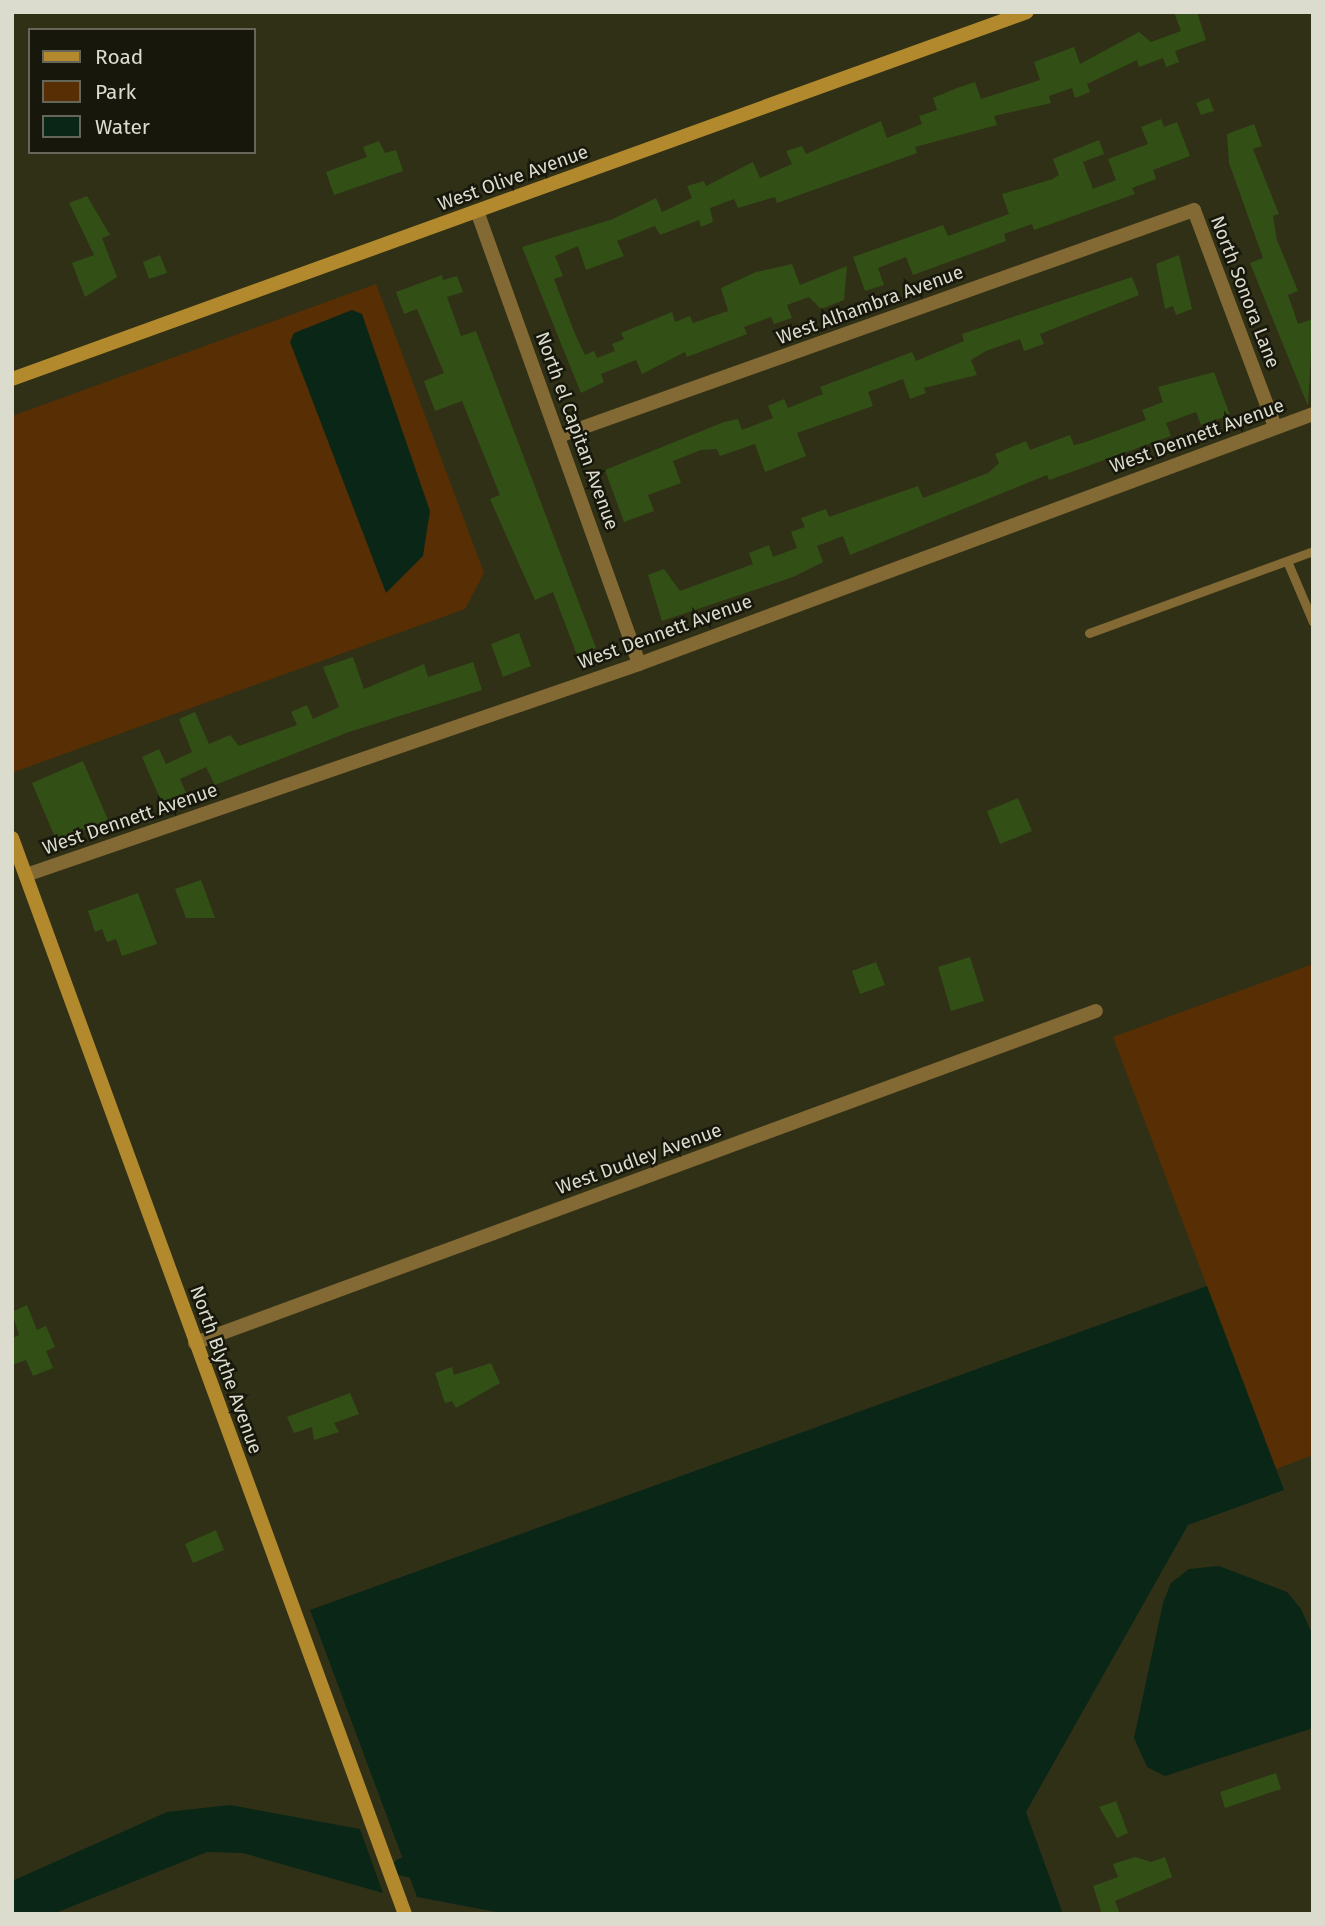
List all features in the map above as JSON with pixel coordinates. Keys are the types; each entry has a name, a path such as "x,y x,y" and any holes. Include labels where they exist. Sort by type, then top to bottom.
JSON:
{"street":[{"name":"West Olive Avenue","path":"12,379 1027,12"},
{"name":"North Sonora Lane","path":"1194,210 1275,427"},
{"name":"West Alhambra Avenue","path":"559,436 1194,210"},
{"name":"North el Capitan Avenue","path":"477,211 639,664"},
{"name":"West Dennett Avenue","path":"26,875 639,664 1313,414"},
{"name":"North Blythe Avenue","path":"12,838 405,1914"},
{"name":"West Dudley Avenue","path":"195,1343 1096,1011"}],"lane":[{"path":"1089,633 1313,551"},
{"path":"1287,561 1313,622"}],"green space":[{"path":"376,284 484,573 465,609 14,772 12,416"},
{"path":"1313,964 1313,1455 1276,1469 1113,1037"}],"water":[{"path":"352,310 362,314 430,511 423,556 386,593 290,342 294,333"},
{"path":"1207,1286 1284,1490 1188,1525 1026,1812 1063,1914 507,1914 417,1897 310,1610"},
{"path":"1219,1566 1287,1592 1301,1609 1313,1636 1313,1728 1165,1776 1147,1767 1134,1738 1163,1603 1171,1583 1189,1569"},
{"path":"230,1805 360,1829 383,1893 243,1853 207,1852 53,1914 12,1914 12,1881 167,1812"}],"building":[{"path":"1174,12 1197,12 1206,40 1175,51 1179,62 1166,67 1163,58 1139,67 1137,60 1087,84 1090,92 1075,98 1072,88 1049,96 1051,103 994,116 997,125 915,147 917,153 777,203 775,197 738,208 734,199 710,208 713,222 701,227 699,220 660,235 655,226 617,241 624,256 586,270 578,246 555,256 563,276 554,279 575,334 585,355 594,351 597,358 615,351 612,344 624,339 621,333 672,312 675,322 690,316 693,323 728,311 721,288 756,272 792,264 800,285 847,266 844,300 821,309 809,297 787,305 792,318 774,324 771,317 744,327 747,334 687,357 685,352 642,374 636,360 601,374 604,382 581,393 522,247 613,219 656,198 662,212 692,198 687,186 704,181 706,186 753,162 760,178 792,164 786,151 802,146 806,154 881,121 887,138 922,124 919,116 937,110 933,98 957,88 975,82 981,99 1040,80 1034,62 1074,47 1080,64 1139,32 1151,42 1181,31"},
{"path":"1209,98 1214,111 1201,115 1196,103"},
{"path":"1161,119 1164,127 1177,122 1190,156 1153,170 1156,179 1132,188 1135,194 1034,230 1032,224 1004,234 1006,241 913,275 906,257 878,268 884,285 865,291 853,257 943,225 948,236 1009,214 1002,194 1053,179 1059,175 1053,159 1099,140 1104,154 1083,162 1093,189 1116,180 1108,159 1148,144 1141,127"},
{"path":"1254,124 1262,146 1253,149 1279,214 1273,216 1277,240 1298,291 1288,295 1298,324 1313,319 1308,406 1250,263 1263,258 1229,163 1227,134"},
{"path":"379,141 385,153 396,150 403,171 334,195 326,172 367,157 363,147"},
{"path":"87,196 110,235 102,238 117,277 85,297 72,263 94,255 69,203"},
{"path":"160,255 167,273 149,279 143,262"},
{"path":"1179,255 1192,309 1176,315 1173,306 1165,309 1156,264"},
{"path":"442,275 443,280 457,276 463,292 447,297 461,336 476,331 596,648 577,655 553,592 535,600 490,499 500,495 462,401 435,411 424,381 444,373 417,309 404,314 396,292"},
{"path":"1132,277 1139,295 1040,334 1044,344 1024,351 1020,339 986,351 971,360 977,375 924,388 926,393 910,399 903,379 868,392 873,406 797,433 806,456 765,472 755,444 720,456 717,449 701,450 673,461 681,483 648,495 654,511 624,522 605,470 724,422 738,419 742,430 773,418 768,406 784,399 788,408 823,394 820,387 912,352 916,361 964,341 962,334"},
{"path":"1214,372 1230,415 1201,425 1196,412 1166,423 1171,436 1049,480 1047,475 850,555 843,536 817,546 823,562 793,577 662,621 648,575 664,569 680,591 753,564 749,553 769,545 773,557 797,548 791,532 805,527 801,518 826,509 829,517 918,486 923,498 988,473 999,463 995,454 1026,441 1030,450 1070,435 1074,445 1083,443 1146,420 1142,410 1163,402 1158,387"},
{"path":"519,633 531,666 503,677 491,644"},
{"path":"353,657 364,689 424,664 428,677 473,662 482,690 349,732 215,785 206,767 180,779 186,793 162,803 142,757 159,749 166,764 192,752 179,719 195,712 209,744 230,735 239,746 297,725 291,712 307,705 313,719 339,707 323,667"},
{"path":"83,761 108,820 57,842 32,783"},
{"path":"1018,798 1032,831 1000,844 987,811"},
{"path":"201,880 215,918 186,918 175,889"},
{"path":"138,893 157,944 122,956 116,939 107,942 102,929 95,932 88,911"},
{"path":"970,957 984,1001 951,1011 938,967"},
{"path":"876,962 885,985 860,994 852,971"},
{"path":"27,1305 37,1330 46,1326 55,1347 46,1351 53,1368 33,1376 26,1360 12,1365 12,1338 19,1335 12,1312"},
{"path":"491,1363 500,1383 456,1408 452,1401 445,1403 435,1373 452,1367 454,1375"},
{"path":"350,1393 359,1414 334,1423 339,1432 314,1440 312,1427 294,1433 287,1417"},
{"path":"216,1530 224,1550 193,1563 185,1544"},
{"path":"1276,1773 1281,1789 1225,1808 1220,1792"},
{"path":"1116,1801 1128,1833 1117,1838 1099,1807"},
{"path":"1135,1857 1151,1862 1165,1857 1172,1877 1115,1901 1120,1914 1102,1914 1093,1886 1118,1877 1113,1864"}],"waterway":[{"path":"402,1867 431,1872"}]}
